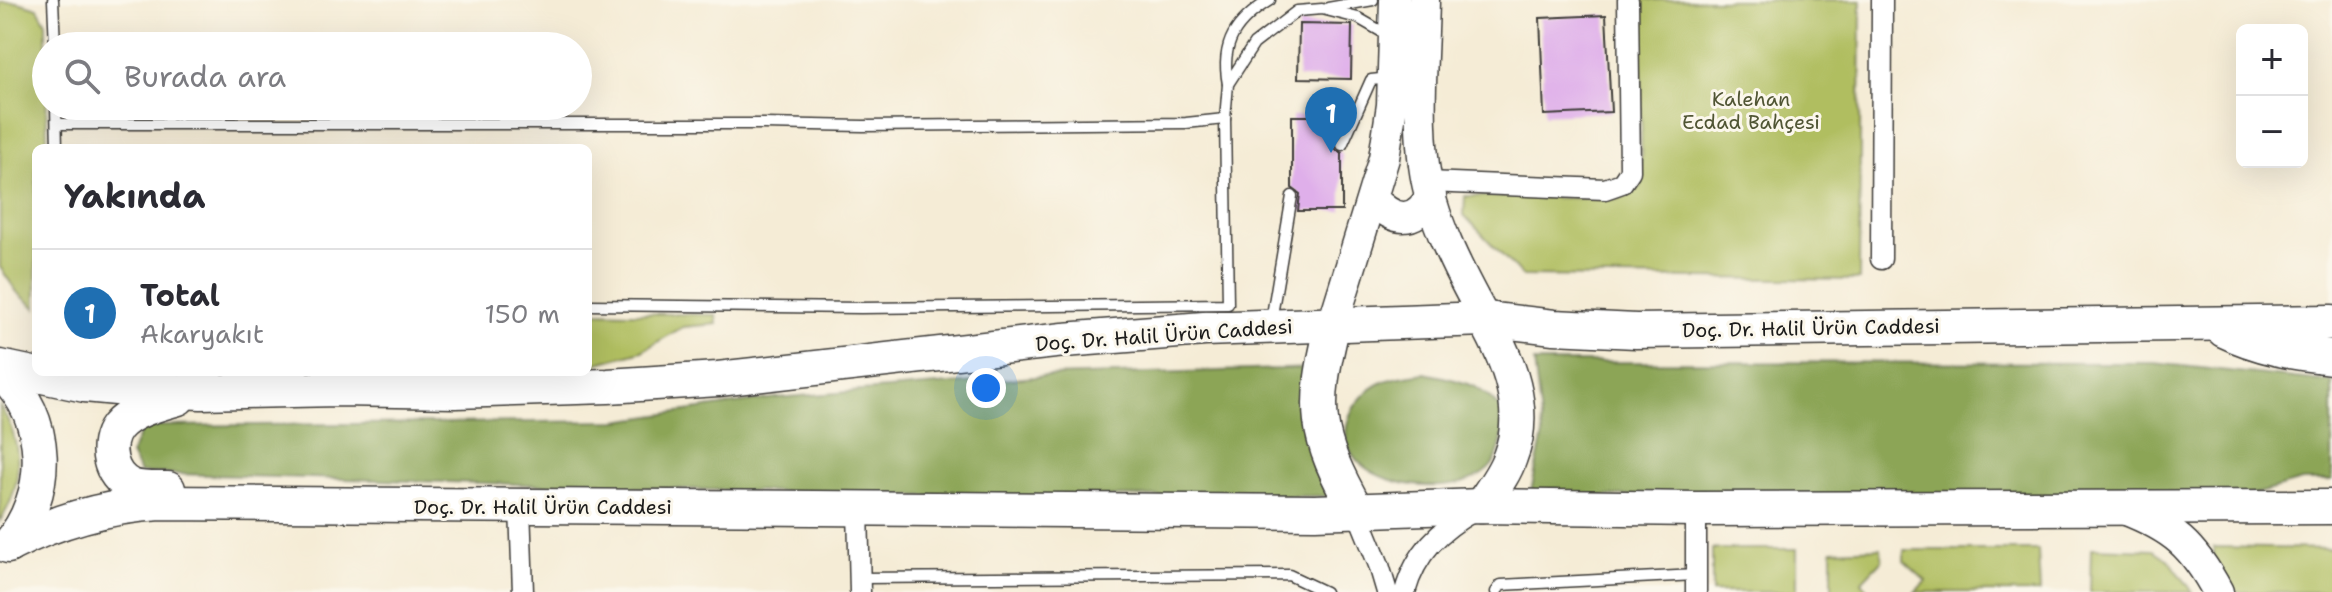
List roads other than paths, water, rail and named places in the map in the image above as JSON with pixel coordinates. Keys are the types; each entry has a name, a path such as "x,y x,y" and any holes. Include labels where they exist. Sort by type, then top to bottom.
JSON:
{"main road":[{"name":"Doç. Dr. Halil Ürün Caddesi","path":"37,376 85,385 201,392 344,385 595,387 718,379 1064,340 1270,326 1485,319 1554,327 1636,331 2332,322"},
{"path":"1481,506 1511,457 1517,425 1516,395 1509,366 1485,319"},
{"path":"2210,323 2245,340 2287,351 2332,357"},
{"path":"1333,324 1320,386 1319,414 1333,465 1357,511"},
{"name":"Doç. Dr. Halil Ürün Caddesi","path":"0,369 32,375"},
{"path":"0,369 29,409 41,461 36,497 25,522 5,549"},
{"path":"201,392 149,407 118,425 111,437 111,464 118,477 131,486 195,491 242,504"},
{"name":"Doç. Dr. Halil Ürün Caddesi","path":"5,549 38,530 71,518 128,505 1357,511 1481,506 2124,509 2325,505"}],"street":[{"path":"1333,324 1373,199 1389,131 1395,0"},
{"path":"1424,0 1421,132 1429,189 1455,259 1485,319"},
{"path":"1429,189 1605,189 1622,183 1630,171 1628,0"},
{"path":"1881,259 1882,0"},
{"path":"1373,199 1391,215 1403,218 1416,215 1429,189"},
{"path":"1405,592 1413,567 1438,533 1481,506"},
{"path":"520,507 523,592"},
{"path":"858,509 860,585"},
{"path":"1696,509 1696,584"},
{"path":"2124,509 2172,531 2192,551 2218,592"},
{"path":"1357,511 1387,592"}],"lane":[{"path":"53,0 54,32"},
{"path":"592,305 861,308 1228,304 1225,119 1228,84 1225,66 1230,36 1254,10 1270,0"},
{"path":"1228,84 1254,44 1297,11 1373,0"},
{"path":"1322,9 1358,18 1395,39"},
{"path":"1342,145 1371,80 1392,78"},
{"path":"57,124 863,126 1186,123 1225,119"},
{"path":"57,120 57,144"},
{"path":"1270,326 1292,196"},
{"path":"860,585 1289,575 1325,592"},
{"path":"1496,592 1501,585 1696,584"}],"place":[{"name":"Total","path":"1331,153"}],"park label":[{"name":"Kalehan Ecdad Bahçesi","path":"1751,110"}]}
